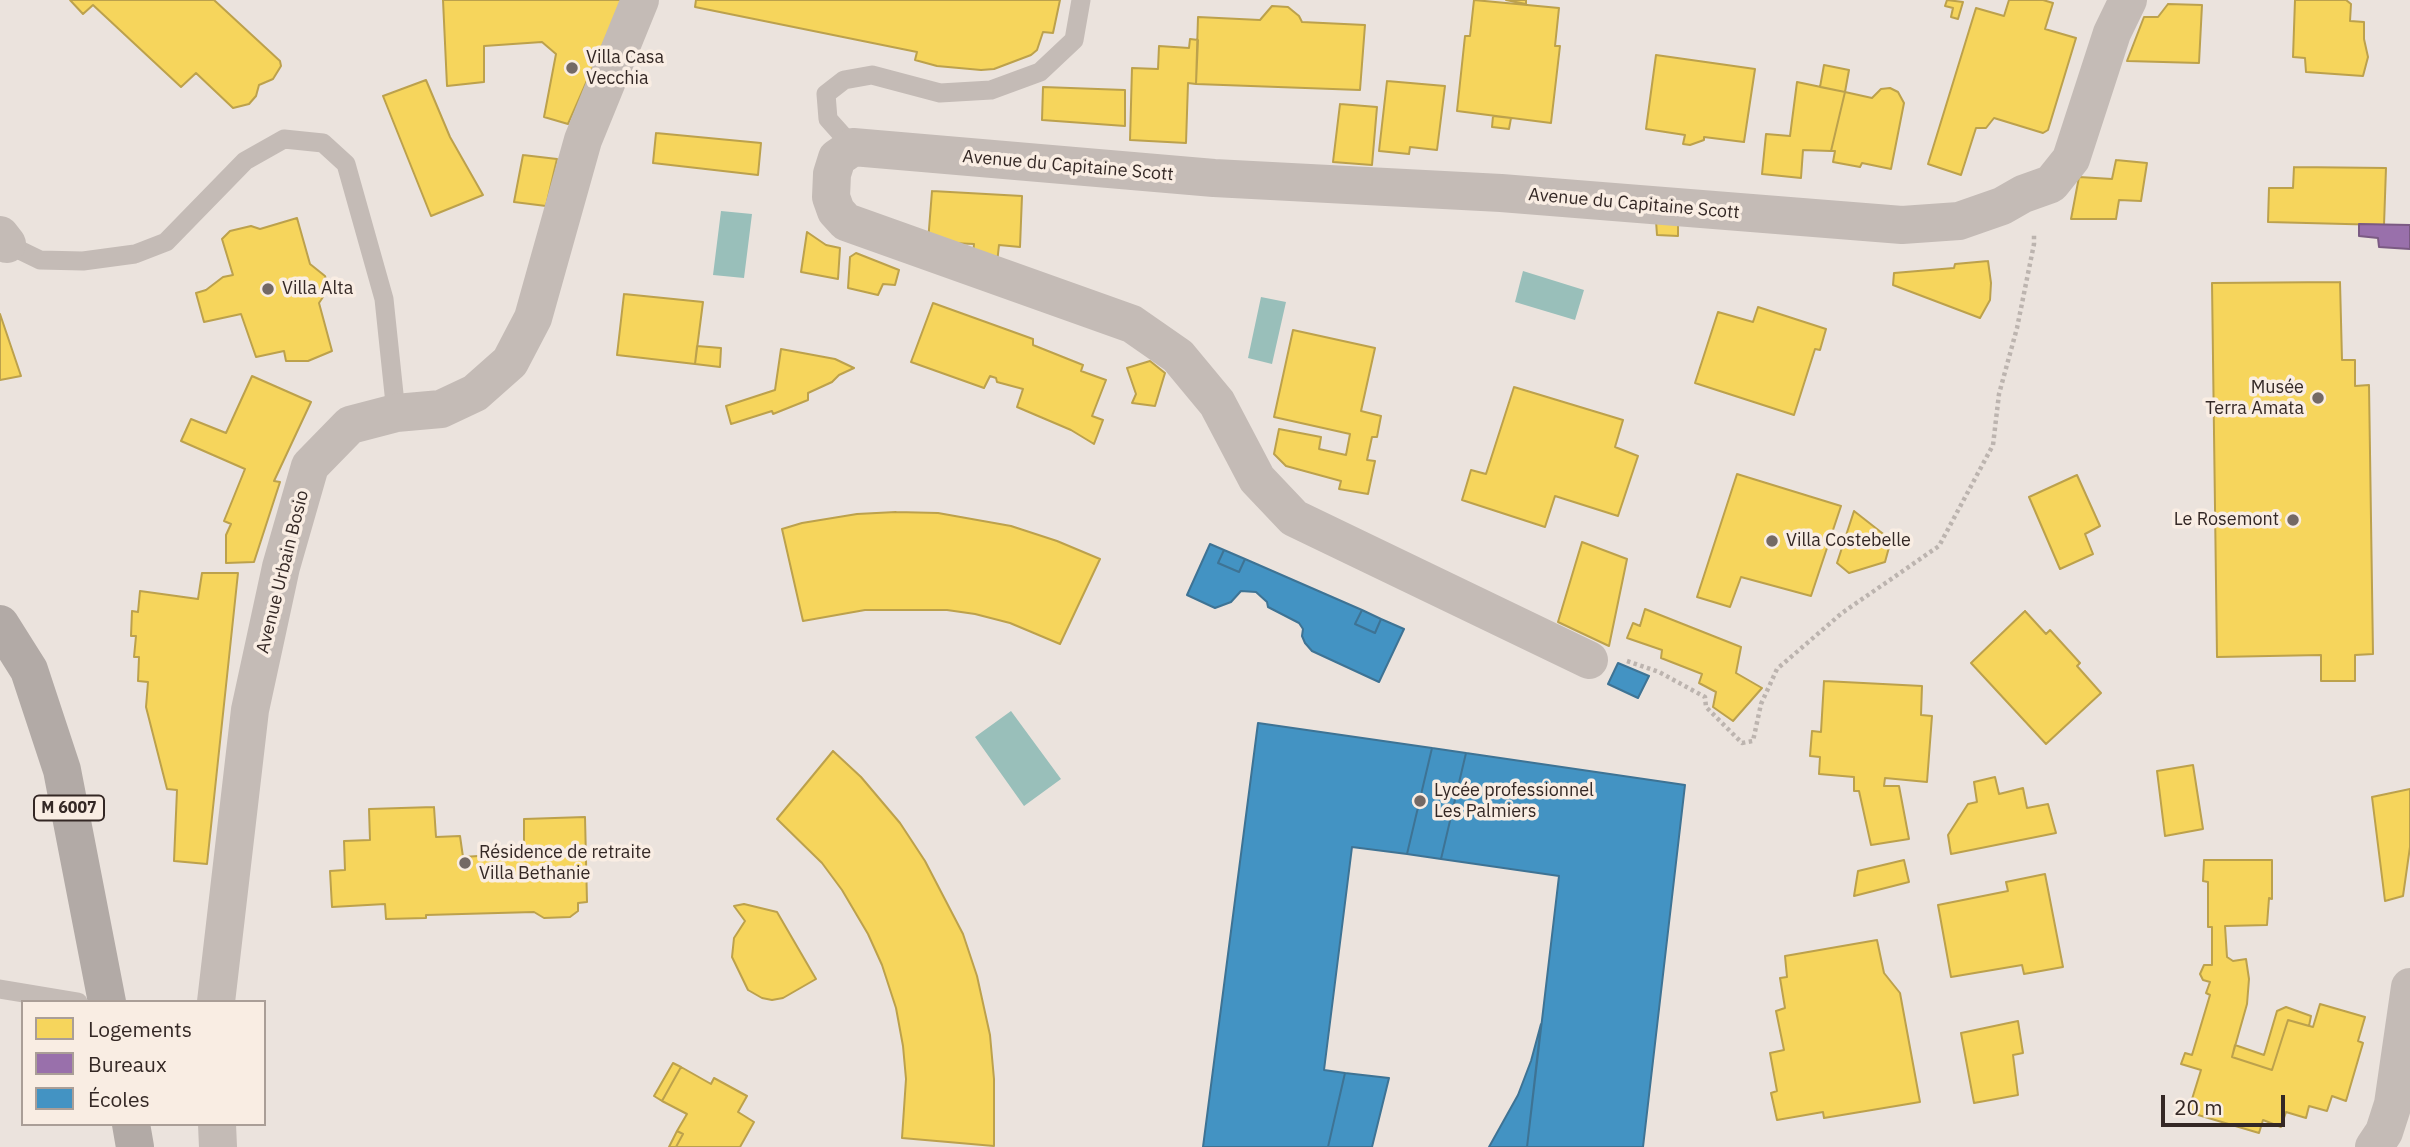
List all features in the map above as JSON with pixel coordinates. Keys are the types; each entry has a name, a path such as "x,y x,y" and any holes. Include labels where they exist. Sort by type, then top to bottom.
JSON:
{"main road":[{"name":"M 6007","path":"0,624 29,670 62,770 107,1000"},
{"path":"131,1126 135,1147"}],"street":[{"name":"Avenue Urbain Bosio","path":"216,1000 250,710 281,567 310,466 350,425 396,414 441,409 475,393 510,362 533,318 583,140 640,0"},
{"path":"2052,184 2071,159 2112,33 2128,0"},
{"name":"Avenue du Capitaine Scott","path":"852,147 1214,178 1501,193 1902,225 1959,221 2052,184"},
{"path":"852,147 837,159 832,174 831,197 836,211 846,222 1132,324 1178,356 1217,402 1257,480 1294,518 1589,660"},
{"path":"2374,1147 2384,1132 2393,1104 2410,987"},
{"path":"216,1126 218,1147"}],"lane":[{"path":"852,147 828,119 826,94 844,80 872,75 940,93 991,90 1041,72 1074,40 1081,0"},
{"path":"4,240 40,260 83,261 135,254 166,242 245,161 285,139 323,143 346,164 384,299 396,414"},
{"path":"0,989 66,1000"}],"path":[{"path":"1589,660 1611,655 1659,672 1705,697 1706,707 1742,743 1753,741 1761,704 1777,669 1842,613 1939,546 1993,445 1999,394 2017,328 2034,244 2034,201 2052,184"}],"water":[{"path":"721,211 752,214 744,278 713,275"},
{"path":"1523,271 1584,290 1575,320 1515,302"},
{"path":"1261,297 1286,302 1272,364 1248,358"},
{"path":"1011,711 1061,779 1024,806 975,737"}],"building: Logements":[{"path":"70,0 214,0 280,61 281,66 273,79 259,85 256,96 249,104 233,108 196,73 181,87 93,5 83,14"},
{"name":"Villa Casa Vecchia","path":"443,0 622,1 568,124 544,117 556,54 542,42 484,46 484,82 447,86"},
{"path":"696,0 1060,0 1053,33 1043,32 1037,50 1031,55 994,69 981,70 937,66 915,60 917,52 695,7"},
{"path":"1474,0 1559,8 1555,46 1560,46 1551,123 1457,111 1465,36 1470,36"},
{"path":"1506,0 1526,0 1526,4"},
{"path":"1947,0 1963,2 1958,19 1951,17 1953,8 1945,6"},
{"path":"2009,0 2043,0 2053,3 2045,29 2076,38 2048,130 2043,133 1994,118 1986,128 1976,128 1961,175 1928,164 1976,8 2004,16"},
{"path":"2295,0 2346,0 2351,4 2350,21 2364,22 2368,57 2363,76 2306,72 2305,58 2293,57"},
{"path":"2168,4 2202,5 2199,63 2127,61 2144,17 2158,17"},
{"path":"1272,6 1288,7 1302,22 1365,25 1360,90 1196,84 1198,17 1260,20"},
{"path":"1190,39 1198,40 1196,84 1188,83 1186,143 1130,140 1132,68 1158,69 1159,46 1189,48"},
{"path":"1656,55 1755,69 1744,142 1704,137 1704,140 1690,145 1683,144 1685,135 1646,129"},
{"path":"1824,65 1849,70 1845,92 1820,87"},
{"path":"426,80 450,137 483,195 431,216 383,96"},
{"path":"1387,81 1445,86 1437,150 1410,147 1409,154 1379,151"},
{"path":"1797,82 1845,92 1831,151 1803,150 1801,178 1762,174 1766,134 1790,136"},
{"path":"1043,87 1125,90 1125,126 1042,120"},
{"path":"1890,88 1898,92 1904,103 1891,169 1862,163 1860,167 1833,162 1835,151 1831,151 1845,92 1872,98 1881,89"},
{"path":"1340,104 1377,107 1372,165 1333,162"},
{"path":"1493,116 1511,118 1509,129 1492,127"},
{"path":"656,133 761,143 758,175 653,163"},
{"path":"523,155 557,159 546,206 514,202"},
{"path":"2116,160 2147,163 2141,201 2119,200 2116,219 2071,219 2079,177 2112,179"},
{"path":"2294,167 2386,168 2384,225 2268,222 2269,188 2293,188"},
{"path":"932,191 1022,196 1020,247 999,245 997,263 973,256 974,244 928,242"},
{"name":"Villa Alta","path":"297,218 310,264 325,276 329,288 319,303 332,351 308,361 286,361 284,351 256,357 241,314 204,322 196,293 206,290 223,277 233,275 222,239 230,231 251,226 260,229"},
{"path":"1656,221 1678,223 1678,236 1657,235"},
{"path":"807,232 826,245 840,248 838,279 801,272"},
{"path":"856,253 899,270 895,285 883,284 878,295 848,288 850,257"},
{"path":"1988,261 1990,300 1980,318 1893,285 1894,273 1954,268 1955,264"},
{"name":"Le Rosemont","path":"2340,282 2342,360 2355,360 2355,386 2369,385 2373,654 2355,655 2355,681 2321,681 2321,655 2217,657 2212,283"},
{"path":"624,294 703,302 695,364 617,355"},
{"path":"933,303 1033,339 1033,345 1083,365 1081,371 1106,380 1092,416 1103,420 1094,444 1071,430 1017,407 1023,389 997,382 996,378 990,376 984,388 911,362"},
{"path":"1758,307 1826,329 1820,350 1815,349 1794,415 1695,383 1718,312 1753,322"},
{"path":"0,314 21,376 0,380"},
{"path":"1293,330 1375,348 1361,411 1381,416 1377,437 1372,437 1367,460 1375,461 1368,494 1339,489 1341,481 1286,466 1274,454 1279,429 1321,437 1319,449 1346,455 1350,434 1274,417"},
{"path":"697,346 721,348 720,367 695,364"},
{"path":"781,349 835,359 854,368 808,393 808,400 773,414 772,411 731,424 726,406 775,390"},
{"path":"1150,361 1165,373 1155,406 1132,403 1136,394 1127,368"},
{"path":"252,376 311,402 274,481 280,482 254,562 226,563 226,535 231,524 224,521 245,469 181,441 191,419 226,433"},
{"path":"1514,387 1623,420 1615,447 1638,456 1618,516 1555,496 1545,527 1462,500 1471,470 1486,474"},
{"name":"Villa Costebelle","path":"1737,474 1841,506 1811,596 1741,577 1730,607 1697,597"},
{"path":"2077,475 2100,526 2085,534 2093,554 2060,569 2029,497"},
{"path":"1854,511 1891,540 1885,562 1849,573 1837,563"},
{"path":"938,513 1011,526 1100,559 1060,644 1010,623 947,610 865,610 803,621 782,529 857,514"},
{"path":"1582,542 1627,559 1609,646 1558,622"},
{"path":"202,573 238,573 207,864 174,861 177,790 167,789 146,707 148,682 138,681 139,657 134,657 136,636 131,636 132,611 138,612 140,591 198,599"},
{"path":"1645,609 1741,647 1736,673 1762,688 1733,721 1713,707 1716,692 1699,683 1702,674 1661,658 1662,650 1627,638 1633,623 1640,626"},
{"path":"2025,611 2046,634 2050,630 2080,663 2077,666 2101,693 2046,744 1971,663"},
{"path":"1824,681 1922,686 1921,715 1932,716 1927,782 1885,778 1884,786 1899,786 1909,839 1871,845 1859,791 1854,791 1854,777 1819,774 1820,757 1810,756 1812,731 1821,732"},
{"path":"833,751 861,777 900,823 925,861 963,934 977,976 990,1035 994,1079 994,1146 902,1138 906,1079 903,1046 896,1008 882,965 868,934 842,890 822,863 777,819"},
{"path":"2193,765 2203,829 2165,836 2157,771"},
{"path":"1995,777 1999,794 2023,788 2027,808 2048,804 2056,833 1951,854 1948,835 1968,804 1977,802 1974,782"},
{"path":"2410,789 2410,847 2403,896 2385,901 2372,797"},
{"name":"Résidence de retraite Villa Bethanie","path":"434,807 436,837 460,836 463,857 524,853 524,819 585,817 587,902 578,903 578,911 570,917 544,918 534,912 426,915 426,918 386,919 385,904 332,907 330,871 345,870 344,841 370,840 369,809"},
{"path":"1904,860 1909,882 1854,896 1858,871"},
{"path":"2204,860 2272,860 2272,899 2269,898 2267,925 2225,926 2227,957 2233,961 2246,959 2249,979 2247,1004 2232,1057 2272,1070 2288,1020 2313,1027 2320,1004 2365,1017 2358,1041 2363,1043 2346,1101 2332,1096 2327,1111 2309,1106 2306,1118 2286,1112 2281,1127 2263,1120 2259,1133 2188,1112 2201,1070 2181,1064 2185,1053 2192,1055 2210,995 2206,993 2210,982 2203,980 2200,974 2204,965 2212,965 2212,927 2208,927 2208,882 2203,881"},
{"path":"2045,874 2063,967 2024,974 2022,965 1951,977 1938,905 2008,891 2006,882"},
{"path":"744,904 777,912 816,979 783,998 772,1000 748,990 732,957 734,938 745,921 734,906"},
{"path":"1877,940 1884,973 1900,993 1920,1102 1824,1118 1823,1112 1777,1120 1771,1093 1777,1091 1770,1053 1784,1050 1776,1011 1785,1008 1780,978 1787,977 1785,956"},
{"path":"2286,1007 2311,1016 2309,1026 2288,1020 2272,1070 2232,1057 2235,1045 2264,1055 2277,1011"},
{"path":"2018,1021 2023,1053 2013,1055 2018,1095 1974,1103 1961,1033"},
{"path":"673,1063 681,1067 662,1101 654,1096"},
{"path":"681,1067 711,1084 714,1078 747,1096 738,1112 754,1122 740,1147 676,1147 683,1134 677,1131 687,1114 662,1101"},
{"path":"677,1131 683,1134 676,1147 669,1147"}],"building: Bureaux":[{"path":"2359,224 2410,225 2410,249 2379,247 2378,238 2359,236"}],"building: Écoles":[{"path":"1210,544 1224,550 1218,563 1239,572 1245,559 1362,610 1355,624 1375,633 1381,619 1404,629 1379,682 1312,651 1305,643 1303,629 1299,623 1268,607 1267,602 1256,592 1241,591 1231,602 1215,608 1187,595"},
{"path":"1224,550 1245,559 1239,572 1218,563"},
{"path":"1362,610 1381,619 1375,633 1355,624"},
{"path":"1618,663 1649,676 1638,698 1608,684"},
{"path":"1258,723 1432,748 1407,854 1352,847 1324,1070 1345,1073 1328,1147 1203,1147"},
{"path":"1432,748 1466,753 1441,859 1407,854"},
{"path":"1466,753 1685,785 1643,1147 1527,1147 1559,876 1441,859"},
{"path":"1541,1024 1527,1147 1489,1147 1518,1095"},
{"path":"1345,1073 1389,1078 1372,1147 1328,1147"}],"place":[{"name":"Villa Casa Vecchia","path":"572,68"},
{"name":"Villa Alta","path":"268,289"},
{"name":"Musée Terra Amata","path":"2318,398"},
{"name":"Le Rosemont","path":"2293,520"},
{"name":"Villa Costebelle","path":"1772,541"},
{"name":"Lycée professionnel Les Palmiers","path":"1420,801"},
{"name":"Résidence de retraite Villa Bethanie","path":"465,863"}]}
